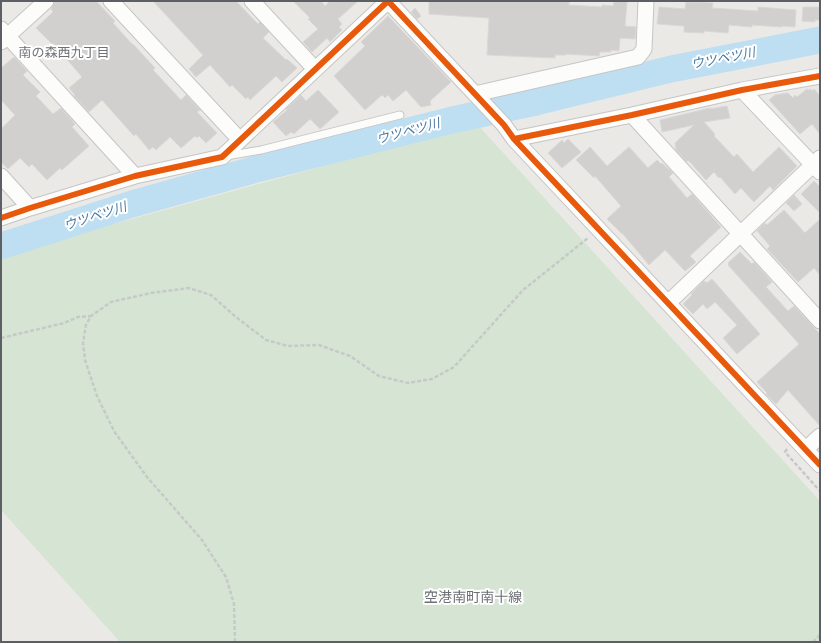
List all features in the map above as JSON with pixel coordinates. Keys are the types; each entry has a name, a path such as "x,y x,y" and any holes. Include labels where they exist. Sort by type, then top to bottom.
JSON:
{"street":[{"path":"46,1 3,36 135,176"},
{"path":"112,1 240,140"},
{"path":"252,1 316,69"},
{"path":"1,218 135,176 222,156 388,1 478,96 504,125 514,139 820,465"},
{"path":"478,96 638,57 644,49 646,1"},
{"path":"514,139 632,115 742,90 820,76"},
{"path":"668,303 741,234 818,165 742,90"},
{"path":"632,115 820,321"},
{"path":"1,176 30,208"},
{"path":"806,449 820,436"}],"lane":[{"path":"222,156 261,150 400,115"}],"path":[{"path":"235,642 234,604 226,577 202,540 147,477 118,437 97,396 86,360 83,343 86,325 91,316 111,302 151,292 189,288 210,294 236,317 266,340 288,346 319,346 350,356 379,376 408,383 432,379 454,367 523,290 600,229"},
{"path":"1,338 78,317 91,316"},
{"path":"813,642 820,635"}],"green space":[{"path":"477,124 820,501 820,642 120,642 1,510 1,255"}],"building":[{"path":"55,1 96,1 115,21 113,23 155,68 153,70 181,100 186,95 200,110 197,112 217,133 206,143 199,136 197,138 195,136 181,148 170,137 156,150 153,147 149,150 136,134 134,136 102,100 89,112 74,96 75,95 69,88 82,77 53,43 52,44 36,28 53,12 51,9"},
{"path":"153,1 236,1 258,24 260,22 269,32 263,38 286,60 287,59 297,68 282,82 276,76 250,100 248,97 246,99 232,85 230,87 210,65 196,77 189,69 203,55"},
{"path":"293,1 321,1 325,6 330,1 358,1 338,19 342,24 339,27 342,30 330,42 327,38 312,52 303,42 318,29 308,19 310,18"},
{"path":"429,1 569,1 569,5 602,7 602,5 613,6 614,1 627,1 625,26 636,27 635,39 620,38 619,51 611,50 611,52 600,52 599,56 566,54 555,55 555,58 487,55 489,18 429,14"},
{"path":"686,2 713,3 712,8 758,11 758,7 796,10 795,27 752,25 752,27 729,25 728,33 704,31 704,33 684,32 684,26 657,24 659,7 685,9"},
{"path":"803,7 820,7 820,20 815,20 815,22 802,21"},
{"path":"415,8 421,16 417,19 411,12"},
{"path":"388,16 451,82 430,101 431,105 421,107 406,90 393,101 388,95 385,98 382,95 365,110 334,76 365,46 361,42"},
{"path":"14,57 27,71 23,75 40,92 36,96 53,114 61,108 75,124 72,127 89,146 62,170 60,168 47,180 32,164 29,167 20,158 8,169 1,162 1,129 15,115 1,100 1,68"},
{"path":"807,89 811,89 812,91 814,89 820,96 820,134 812,124 800,134 769,100 775,95 788,93 793,98 795,95 797,97"},
{"path":"318,90 339,112 320,129 310,119 294,134 291,132 286,136 273,122 301,95 306,101"},
{"path":"727,106 730,118 704,122 715,134 714,136 734,157 737,154 753,172 779,147 797,166 773,190 770,186 754,202 741,188 735,194 714,172 706,180 689,161 686,161 676,150 675,143 694,125 662,132 660,120 710,108"},
{"path":"568,139 581,152 562,168 548,153 562,140 564,143"},
{"path":"590,147 607,166 629,147 648,168 657,160 673,173 669,177 687,198 692,194 721,227 690,256 696,262 685,271 665,250 649,265 622,233 607,219 621,206 595,176 594,178 576,160"},
{"path":"814,181 820,187 820,213 801,194"},
{"path":"794,195 802,204 794,211 786,203"},
{"path":"784,210 805,233 820,219 820,275 814,268 798,282 767,249 770,246 757,231 765,223 767,225"},
{"path":"740,252 752,264 754,262 772,282 766,287 788,311 794,306 820,334 820,426 788,390 776,404 757,382 799,344 728,265 728,263"},
{"path":"712,279 760,334 737,354 723,338 737,325 715,302 707,309 703,304 693,314 683,304 704,281 707,283"}],"waterway":[{"name":"ウツベツ川","path":"1,246 132,204 253,170 452,120 536,102 671,69 820,40"}],"cycle path":[{"path":"388,1 504,125 514,139 820,465"},
{"path":"1,218 135,176 222,157 388,1"},
{"path":"514,139 632,115 742,90 820,76"}],"district":[{"name":"南の森西九丁目","path":"64,52"},
{"name":"空港南町南十線","path":"473,597"}]}
